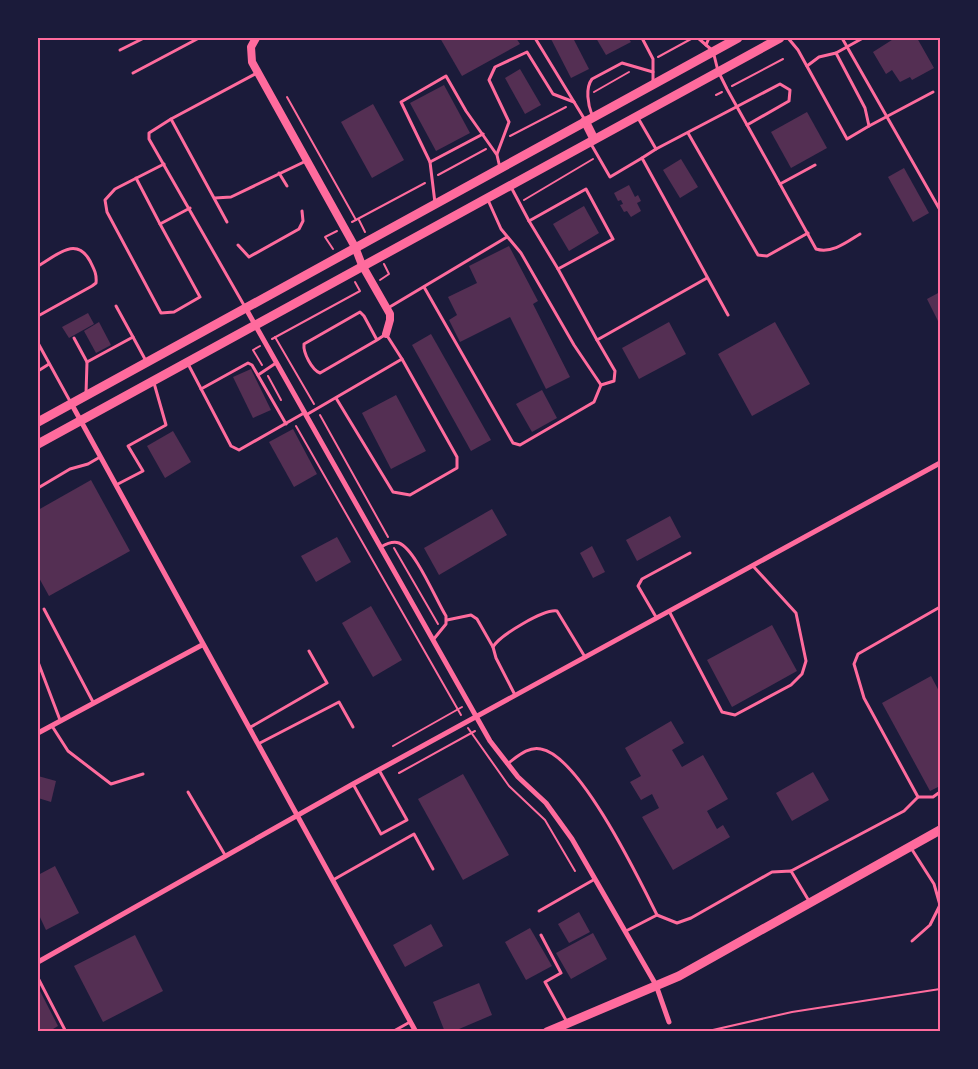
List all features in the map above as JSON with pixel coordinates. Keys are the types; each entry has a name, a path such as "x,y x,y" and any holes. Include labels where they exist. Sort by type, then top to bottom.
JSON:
{"main road":[{"path":"38,422 653,84 710,48 738,38"},
{"path":"38,444 486,197 780,38"},
{"path":"589,119 592,140"},
{"path":"500,169 509,185"},
{"path":"547,1032 656,986 726,951 940,830"}],"street":[{"path":"256,38 251,47 250,54 257,73 344,227 362,265 387,309 390,320 386,334"},
{"path":"245,307 482,728 507,764 560,821 656,986 669,1022"},
{"path":"71,403 202,646 416,1032"},
{"path":"38,962 296,815 940,463"},
{"path":"38,734 93,702 202,646"}],"lane":[{"path":"120,50 144,38"},
{"path":"133,73 199,38"},
{"path":"535,38 574,102 589,119"},
{"path":"642,38 654,59 653,84"},
{"path":"698,38 710,48"},
{"path":"709,38 710,48 718,71 727,89 816,248 824,251 832,250 860,234"},
{"path":"788,38 806,66 846,138 888,118 933,92"},
{"path":"842,38 940,210"},
{"path":"806,66 819,57 836,53 863,38"},
{"path":"497,155 509,122 489,80 495,67 527,52 553,94 574,102"},
{"path":"836,53 865,108 868,126"},
{"path":"589,119 589,83 592,79 622,63 653,72"},
{"path":"245,307 149,139 149,133 171,119 257,73"},
{"path":"435,204 430,179 430,162 400,102 446,76 497,155 500,169"},
{"path":"592,140 610,177 656,149 780,84 790,90 788,101 747,125"},
{"path":"637,116 656,149"},
{"path":"171,119 227,222"},
{"path":"688,133 758,255 767,256 808,233"},
{"path":"430,162 483,134"},
{"path":"642,158 728,315"},
{"path":"215,198 231,197 279,172 307,161"},
{"path":"136,178 200,297 166,314 161,313 155,303 107,212 105,200 115,190 136,178 164,164"},
{"path":"780,184 815,165"},
{"path":"279,172 288,186"},
{"path":"509,185 615,371 614,381 601,385"},
{"path":"529,221 586,189 613,238 558,270"},
{"path":"486,197 507,237 521,254 574,346 601,385"},
{"path":"160,224 190,208"},
{"path":"238,245 249,256 299,229 303,221 302,211"},
{"path":"387,309 507,237"},
{"path":"38,266 71,248 79,248 85,252 97,274 96,283 92,286 38,316"},
{"path":"597,340 707,278"},
{"path":"424,287 513,443 520,445 594,402 601,385"},
{"path":"116,306 146,362"},
{"path":"336,398 394,492 410,496 457,468 457,457 386,334 377,340 320,373 316,371 304,350 304,344 360,312 377,340"},
{"path":"88,362 133,337"},
{"path":"74,338 88,362 86,395"},
{"path":"38,343 71,403"},
{"path":"187,362 231,446 239,450 336,398 402,359"},
{"path":"201,389 248,363 252,364 286,424"},
{"path":"258,374 276,363"},
{"path":"38,371 49,364"},
{"path":"116,486 143,471 128,446 166,425 153,380"},
{"path":"38,488 70,469 88,464 100,457"},
{"path":"380,547 391,542 399,543 412,556 447,620"},
{"path":"657,618 638,586 642,579 690,553"},
{"path":"669,611 722,712 734,715 791,686 802,674 806,661 796,612 752,566"},
{"path":"918,798 864,698 854,664 858,654 940,607"},
{"path":"44,609 93,702"},
{"path":"493,647 502,638 550,610 557,611 585,657"},
{"path":"433,640 447,620 471,615 477,619 493,647 496,658 515,695"},
{"path":"248,728 327,683 309,651"},
{"path":"38,662 60,720"},
{"path":"258,745 339,702 353,727"},
{"path":"52,726 68,751 111,784 143,774"},
{"path":"507,764 528,749 540,748 558,755 586,790 633,867 657,915 677,923 691,918 772,872 791,871 904,811 918,798 933,797 940,792"},
{"path":"353,784 381,834 407,820 378,770"},
{"path":"188,792 225,855"},
{"path":"332,880 414,834 434,869"},
{"path":"911,847 934,884 940,905 930,925 912,941"},
{"path":"791,871 811,904"},
{"path":"539,911 595,879"},
{"path":"625,932 657,915"},
{"path":"541,935 561,973 545,982 567,1023"},
{"path":"38,978 66,1032"},
{"path":"392,1032 411,1022"}],"path":[{"path":"654,59 693,38"},
{"path":"716,95 783,58"},
{"path":"589,94 639,67"},
{"path":"287,97 356,220"},
{"path":"502,140 574,102"},
{"path":"338,256 325,237 491,146"},
{"path":"523,200 595,158"},
{"path":"284,405 253,350 360,291 349,273"},
{"path":"275,337 441,631"},
{"path":"293,420 464,723 509,786 545,820 575,871"},
{"path":"393,746 468,704"},
{"path":"400,773 482,728"},
{"path":"704,1032 792,1012 940,989"}],"building":[{"path":"440,38 516,38 520,44 462,76"},
{"path":"573,38 589,69 571,78 551,39"},
{"path":"596,38 628,38 631,42 606,55"},
{"path":"895,38 917,38 934,68 912,80 910,77 900,82 892,70 886,74 873,52"},
{"path":"520,69 541,105 525,114 505,78"},
{"path":"444,85 470,133 436,151 410,103"},
{"path":"373,104 404,160 372,178 341,122"},
{"path":"807,112 827,148 791,168 771,132"},
{"path":"681,159 698,187 680,198 663,170"},
{"path":"904,168 929,213 913,222 888,177"},
{"path":"629,185 635,197 638,195 641,201 637,203 641,211 631,217 627,211 624,212 620,205 623,204 621,200 618,201 614,193"},
{"path":"584,206 599,233 569,251 553,224"},
{"path":"509,246 538,301 533,304 570,377 546,389 510,317 460,342 449,320 457,315 448,297 477,283 469,266"},
{"path":"940,292 940,325 927,299"},
{"path":"88,313 94,324 69,338 62,327"},
{"path":"99,322 111,345 96,353 84,331"},
{"path":"669,322 686,354 639,379 622,348"},
{"path":"775,322 810,384 752,416 718,354"},
{"path":"431,334 491,440 471,451 412,345"},
{"path":"251,369 271,410 253,418 233,377"},
{"path":"542,390 557,418 532,432 516,404"},
{"path":"396,395 426,451 391,469 362,413"},
{"path":"293,429 317,474 294,487 269,442"},
{"path":"173,431 191,462 165,478 147,446"},
{"path":"91,480 130,551 49,596 38,576 38,510"},
{"path":"492,509 507,535 439,575 424,548"},
{"path":"670,516 681,537 637,561 626,540"},
{"path":"337,537 351,562 316,582 301,556"},
{"path":"592,546 605,572 593,578 580,553"},
{"path":"371,606 402,660 373,677 342,623"},
{"path":"772,625 797,671 732,707 707,660"},
{"path":"931,676 940,693 940,786 930,791 882,703"},
{"path":"671,721 684,743 672,750 682,767 703,755 728,799 707,811 717,829 723,825 730,837 673,870 642,817 659,808 652,794 641,800 630,782 641,776 625,748"},
{"path":"813,772 829,800 792,821 776,793"},
{"path":"463,774 509,855 463,880 418,799"},
{"path":"38,776 56,781 51,802 38,798"},
{"path":"55,866 79,913 46,930 38,913 38,875"},
{"path":"579,912 590,932 569,943 558,924"},
{"path":"431,924 443,946 405,967 393,945"},
{"path":"530,928 552,966 526,980 505,942"},
{"path":"593,933 607,959 571,979 556,953"},
{"path":"135,935 163,991 103,1022 74,966"},
{"path":"479,983 492,1015 452,1032 445,1032 433,1002"},
{"path":"38,987 58,1026 48,1032 38,1032"}]}
